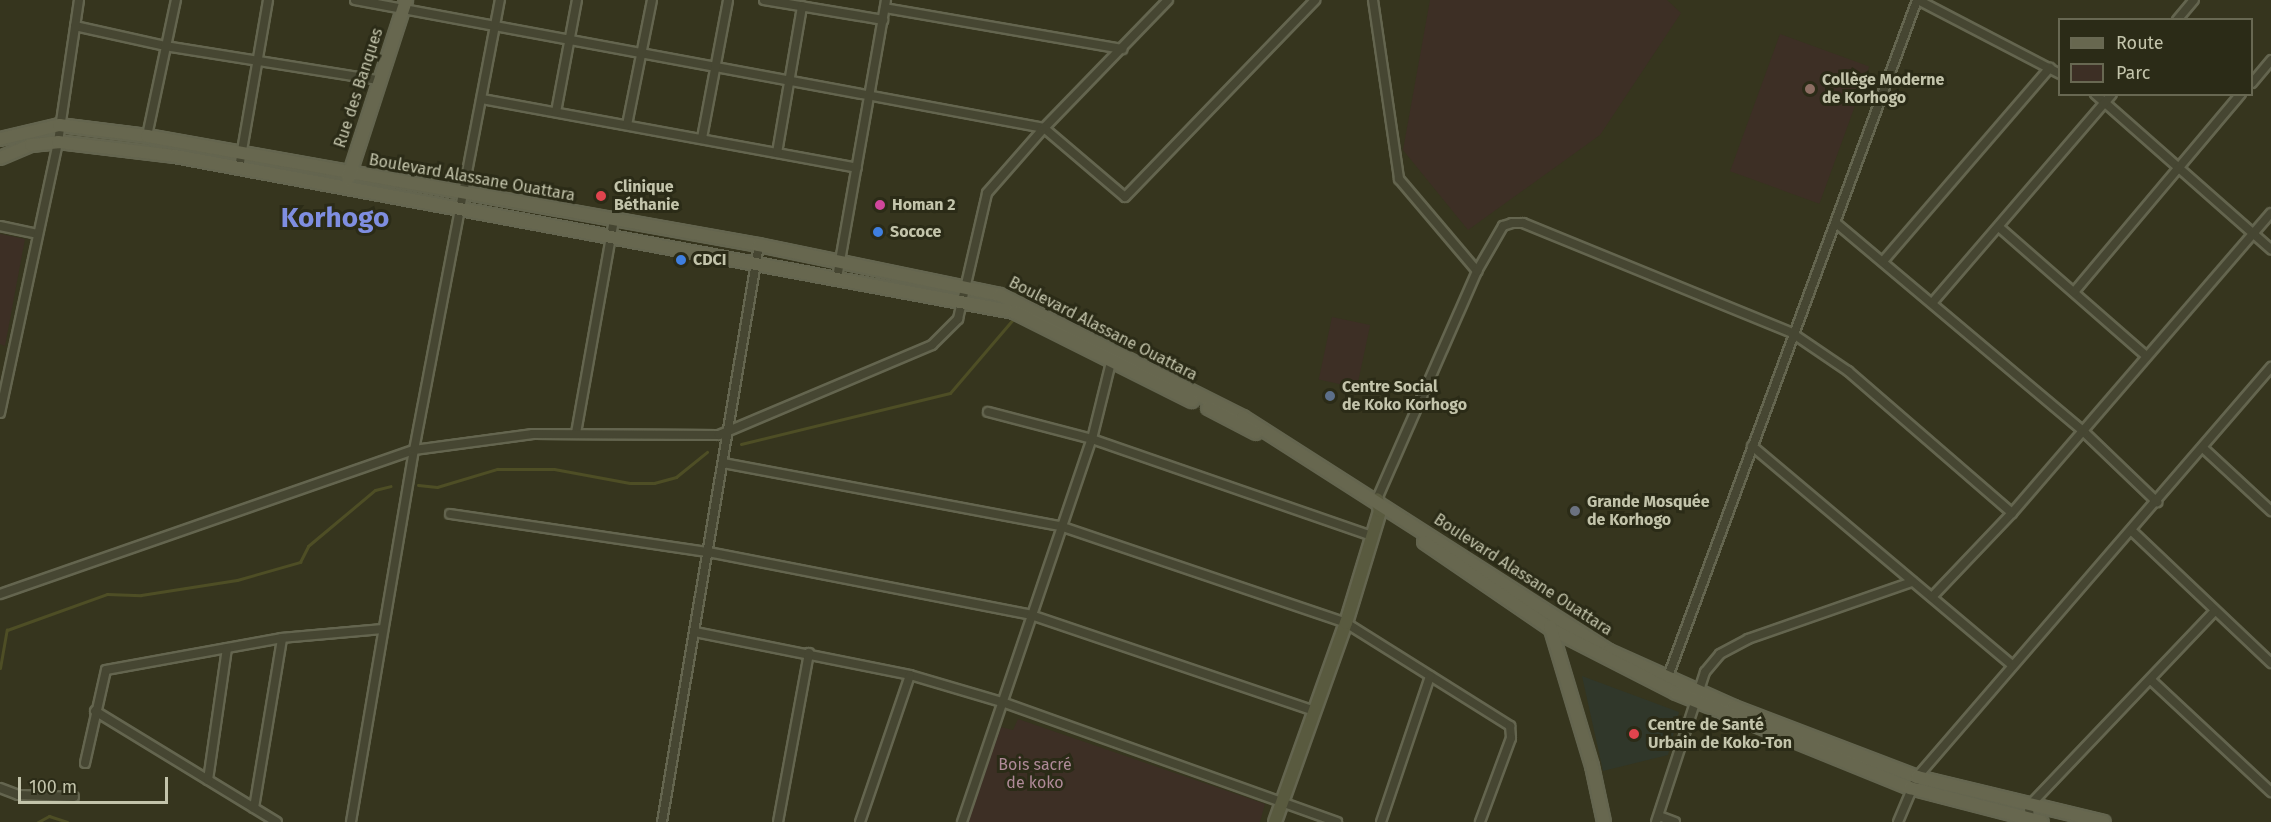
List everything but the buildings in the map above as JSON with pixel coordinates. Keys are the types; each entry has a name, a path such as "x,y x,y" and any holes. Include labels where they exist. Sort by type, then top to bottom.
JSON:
{"main road":[{"name":"Rue des Banques","path":"346,187 378,80 404,5"},
{"name":"Boulevard Alassane Ouattara","path":"0,139 59,125 161,138 840,260 964,284 1011,298 1026,312 1269,440 1379,505 1547,614 1666,682"},
{"path":"158,153 161,138"},
{"name":"Boulevard Alassane Ouattara","path":"0,158 31,145 58,142 158,153 1026,312"},
{"name":"Boulevard Alassane Ouattara","path":"1379,505 1551,629 1696,696 1913,782 2034,821"},
{"path":"1547,614 1592,766 1604,822"},
{"name":"Boulevard Alassane Ouattara","path":"1913,782 2104,822"}],"street":[{"path":"0,413 58,142 79,0"},
{"path":"147,136 165,46 177,0"},
{"path":"239,168 268,0"},
{"path":"355,0 404,5 495,29 642,52 869,97 1044,128 1125,198 1314,0"},
{"path":"351,822 414,450 462,209 500,0"},
{"path":"556,112 577,0"},
{"path":"627,125 652,0"},
{"path":"702,138 728,0"},
{"path":"764,0 883,20"},
{"path":"0,594 414,450 533,434 719,435 932,345 958,320 964,284 987,194 1044,128 1168,0"},
{"path":"1373,0 1399,179 1477,272"},
{"path":"1666,682 1792,333 1836,224 1918,0 2058,73"},
{"path":"2179,18 2194,0"},
{"path":"837,278 886,4 1122,49"},
{"path":"777,153 802,6"},
{"path":"75,26 165,46 378,80"},
{"path":"2253,82 2271,60"},
{"path":"1884,260 2050,68"},
{"path":"2074,292 2239,96"},
{"path":"1933,302 2000,228 2109,98 2178,167 2271,249"},
{"path":"482,99 857,168"},
{"path":"1932,597 2012,513 2271,213"},
{"path":"576,433 609,236 614,220"},
{"path":"1275,822 1346,623 1379,505 1477,272 1503,226 1523,224 1792,333 1848,371 2012,513"},
{"path":"1836,224 1884,260 2084,431 2157,502"},
{"path":"0,226 37,234"},
{"path":"2000,228 2146,356"},
{"path":"662,822 723,463 731,428 759,245"},
{"path":"962,822 1060,526 1092,439 1112,358"},
{"path":"1898,822 1913,782 2012,665 2132,531 2271,367"},
{"path":"2263,376 2271,383"},
{"path":"988,412 1092,439 1372,536"},
{"path":"1752,446 2012,665"},
{"path":"2203,448 2271,511"},
{"path":"723,463 1060,526 1346,623 1510,726 1511,738 1480,822"},
{"path":"450,514 708,552 1031,615 1314,711"},
{"path":"2132,531 2271,663"},
{"path":"1675,822 1657,819 1705,672 1720,654 1737,644 1912,582"},
{"path":"2034,821 2029,806 2152,681 2215,611"},
{"path":"85,763 106,670 282,638 382,629"},
{"path":"695,632 910,675 1002,702 1337,822"},
{"path":"254,808 282,638"},
{"path":"208,780 227,648"},
{"path":"778,822 809,653"},
{"path":"860,822 910,675"},
{"path":"1382,822 1430,676"},
{"path":"2152,681 2271,792"},
{"path":"95,711 277,822"},
{"path":"0,788 18,795 74,797"}],"shaded area":[{"name":"Centre de Santé Urbain de Koko-Ton","path":"1582,676 1679,712 1668,755 1603,771"}],"green space":[{"path":"1430,0 1667,0 1681,13 1600,135 1468,230 1403,150"},
{"path":"1780,34 1869,66 1819,204 1730,171"},
{"path":"0,234 25,239 5,346 0,344"},
{"path":"1332,317 1370,325 1357,388 1319,380"},
{"name":"Bois sacré de koko","path":"1018,719 1265,804 1260,822 968,822 1001,727 1013,730"}],"waterway":[{"path":"1026,305 1038,291"},
{"path":"741,444 950,393 1015,317"},
{"path":"418,485 437,487 497,469 554,469 630,483 654,483 676,477 707,452"},
{"path":"0,668 7,630 107,594 141,595 237,580 300,562 308,546 375,490 391,486"},
{"path":"38,822 49,816 67,822"}],"place":[{"name":"Collège Moderne de Korhogo","path":"1810,89"},
{"name":"Clinique Béthanie","path":"601,196"},
{"name":"Homan 2","path":"880,205"},
{"name":"Sococe","path":"878,232"},
{"name":"CDCI","path":"681,260"},
{"name":"Centre Social de Koko Korhogo","path":"1330,396"},
{"name":"Grande Mosquée de Korhogo","path":"1575,511"},
{"name":"Centre de Santé Urbain de Koko-Ton","path":"1634,734"}],"district":[{"name":"Korhogo","path":"335,218"}]}
